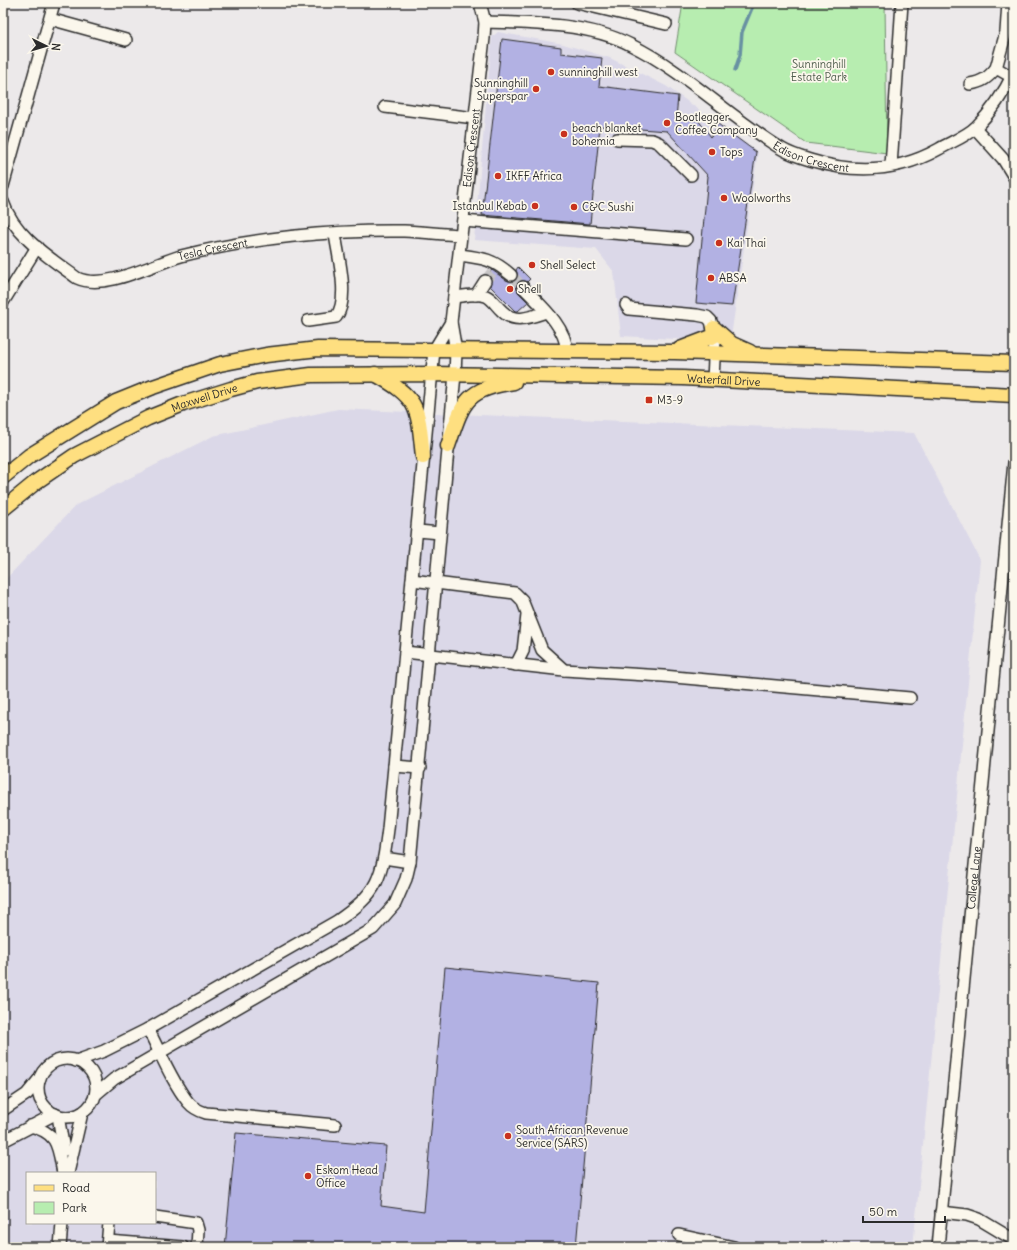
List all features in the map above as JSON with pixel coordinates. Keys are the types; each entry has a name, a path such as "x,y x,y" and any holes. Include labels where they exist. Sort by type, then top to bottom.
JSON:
{"main road":[{"path":"674,352 714,332 732,344 756,354"},
{"path":"3,477 35,452 116,402 153,387 220,364 266,355 318,349 674,352 1014,363"},
{"path":"374,374 399,388 412,401 419,421 423,457"},
{"name":"Maxwell Drive","path":"3,509 36,482 74,456 107,437 183,404 257,382 311,375 433,374"},
{"name":"Waterfall Drive","path":"433,374 713,380 1014,395"},
{"path":"448,446 459,414 468,399 476,392 495,385 542,376"}],"street":[{"path":"3,186 54,3"},
{"name":"Edison Crescent","path":"95,1095 114,1078 373,929 395,904 406,879 410,862 420,768 455,374 456,351 451,322 460,255 484,22 480,3"},
{"path":"577,3 666,24"},
{"path":"891,166 902,3"},
{"path":"970,84 987,79 996,68 1011,16 1008,3"},
{"path":"50,19 126,40"},
{"name":"Edison Crescent","path":"484,22 549,24 590,31 630,44 667,64 722,108 782,149 821,163 844,168 865,170 891,166 924,158 975,128 996,102 1013,74"},
{"path":"996,68 1013,74"},
{"path":"384,107 475,118"},
{"path":"975,128 1003,159 1014,176"},
{"path":"618,139 652,140 659,143 691,175"},
{"name":"Tesla Crescent","path":"3,202 11,220 36,247 84,282 111,280 179,257 221,246 335,234 404,231 462,236"},
{"path":"463,221 686,239"},
{"path":"308,321 336,317 340,311 343,292 335,234"},
{"path":"3,302 36,247"},
{"path":"460,255 487,259 511,275"},
{"path":"476,295 485,281"},
{"path":"523,287 559,328 566,340 567,352"},
{"path":"454,297 476,295 491,299 501,311 513,319 531,317 546,312"},
{"path":"626,305 630,309 702,316 711,321 714,332 713,380"},
{"name":"Edison Crescent","path":"76,1061 104,1051 148,1029 353,911 371,892 380,876 384,858 394,766 418,531 423,457 433,374 434,350 451,322"},
{"name":"College Lane","path":"938,1247 1014,463"},
{"path":"418,531 440,533"},
{"path":"412,580 515,592 522,600 542,650 564,670"},
{"path":"516,665 523,651 527,613"},
{"path":"405,652 564,670 663,676 910,698"},
{"path":"394,766 420,768"},
{"path":"384,858 410,862"},
{"path":"148,1029 188,1102 199,1111 206,1113 335,1125"},
{"path":"3,1110 27,1094 52,1064 60,1061 76,1061 84,1065 92,1074 96,1086 95,1095 88,1109 82,1113 70,1117 56,1115 30,1126 3,1141"},
{"path":"41,1077 39,1094 45,1106 56,1115 63,1141 66,1172"},
{"path":"66,1172 82,1113"},
{"path":"30,1126 47,1131 53,1137 58,1144 66,1172"},
{"path":"941,1212 967,1215 979,1219 1014,1240"},
{"path":"156,1217 196,1223 198,1230 197,1247"},
{"path":"60,1247 62,1224"},
{"path":"110,1224 107,1244 183,1247"},
{"path":"679,1235 734,1247"}],"shaded area":[{"path":"498,32 563,44 610,58 666,86 758,152 731,337 728,342 621,336 614,272 596,249 474,240 492,37"},
{"path":"338,409 914,433 980,560 913,1247 3,1247 3,582 76,505 213,436"}],"green space":[{"name":"Sunninghill Estate Park","path":"683,3 885,3 887,153 806,143 675,52"}],"building":[{"path":"502,39 561,47 561,53 602,58 599,86 678,96 676,119 698,120 711,137 718,124 756,152 732,306 696,303 708,176 667,131 600,126 590,224 482,215"},
{"path":"518,267 530,279 527,282 521,280 516,285 518,292 528,302 518,311 515,311 490,286 491,278 487,274 492,270 506,280 513,282 518,277 516,270"},
{"name":"South African Revenue Service (SARS)","path":"445,967 599,983 576,1247 225,1247 236,1133 386,1146 381,1206 424,1212"}],"waterway":[{"path":"735,70 740,55 742,32 754,3"}],"tunnel":[{"path":"485,281 495,269"},
{"path":"511,275 523,287"}],"place":[{"name":"sunninghill west","path":"551,72"},
{"name":"Sunninghill Superspar","path":"536,89"},
{"name":"Bootlegger Coffee Company","path":"667,123"},
{"name":"beach blanket bohemia","path":"564,134"},
{"name":"Tops","path":"712,152"},
{"name":"IKFF Africa","path":"498,176"},
{"name":"Woolworths","path":"724,198"},
{"name":"Istanbul Kebab","path":"535,206"},
{"name":"C&C Sushi","path":"574,207"},
{"name":"Kai Thai","path":"719,243"},
{"name":"Shell Select","path":"532,265"},
{"name":"ABSA","path":"711,278"},
{"name":"Shell","path":"510,289"},
{"name":"M3-9","path":"649,400"},
{"name":"South African Revenue Service (SARS)","path":"508,1136"},
{"name":"Eskom Head Office","path":"308,1176"}]}
